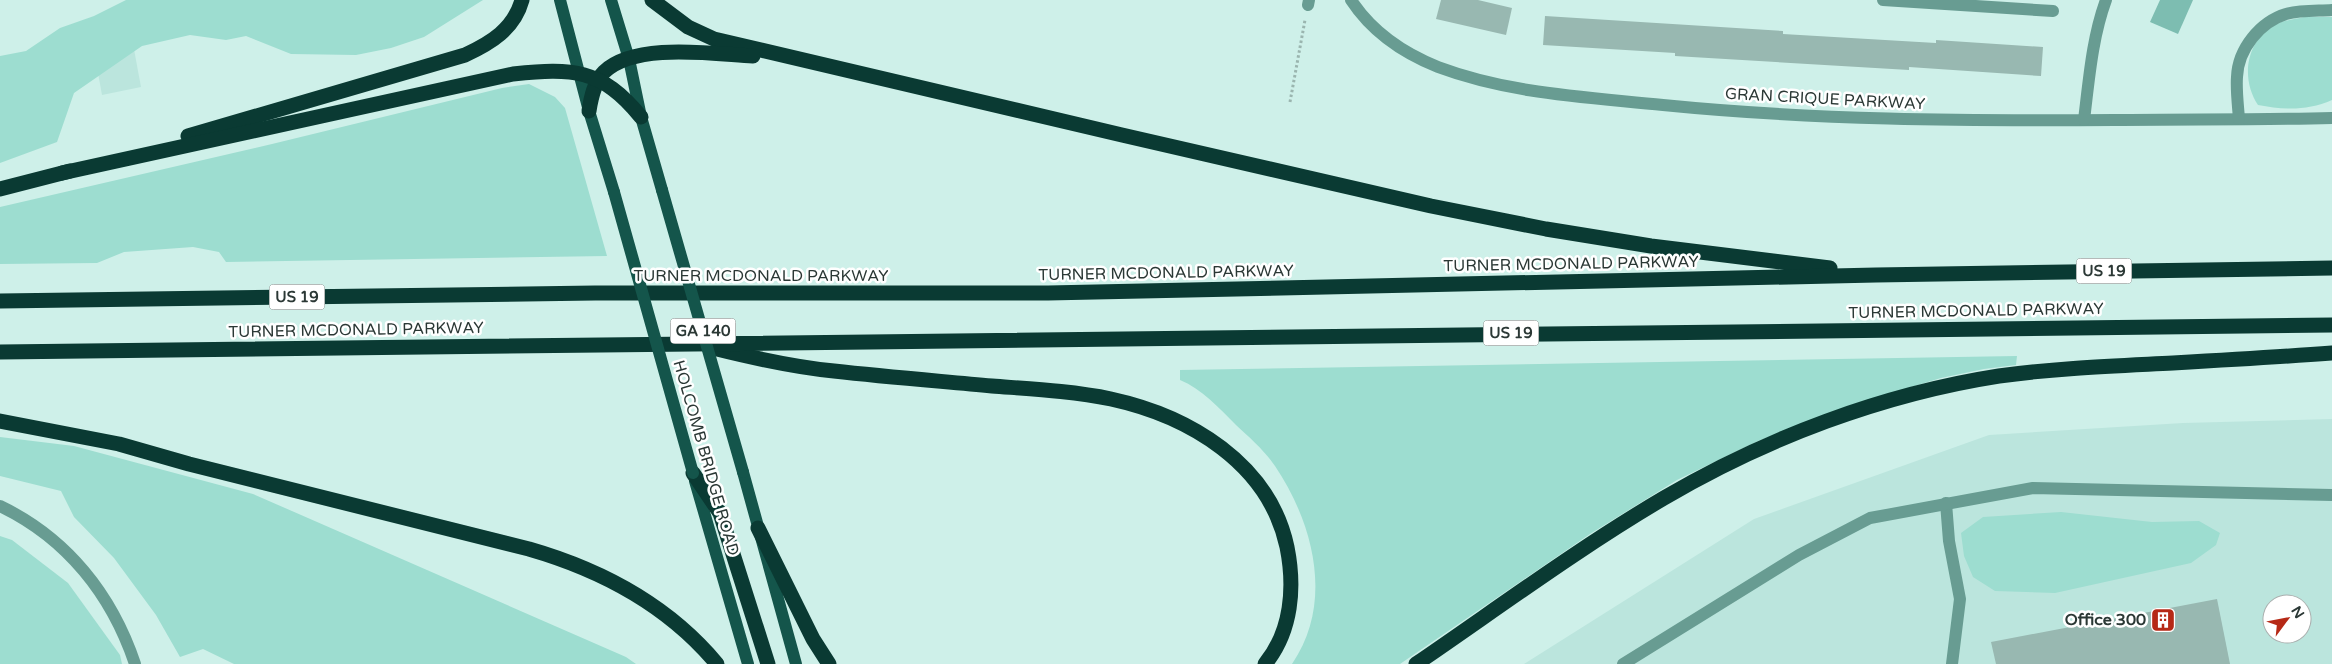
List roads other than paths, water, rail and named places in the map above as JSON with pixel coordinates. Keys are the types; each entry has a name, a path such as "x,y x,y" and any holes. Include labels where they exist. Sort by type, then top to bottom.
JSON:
{"highway":[{"path":"0,190 465,55 497,37 511,24 522,0"},
{"path":"652,0 688,27 714,39 1413,202 1546,230 1643,245 1706,251 1876,275"},
{"path":"589,111 592,94 598,80 610,68 629,59 661,53 782,56"},
{"path":"62,173 513,74 554,70 580,74 598,80 617,92 641,117"},
{"name":"TURNER MCDONALD PARKWAY","path":"0,301 595,293 1048,293 1876,275 2332,268"},
{"name":"TURNER MCDONALD PARKWAY","path":"0,352 690,342 2332,324"},
{"path":"690,342 773,362 818,369 1094,396 1150,410 1201,434 1230,454 1252,474 1269,500 1286,543 1291,574 1290,605 1282,634 1265,664"},
{"path":"1416,664 1664,498 1746,455 1861,410 1959,385 1998,377 2053,370 2332,353"},
{"path":"0,421 119,444 189,464 528,550 576,564 622,585 652,604 692,637 717,664"},
{"path":"693,473 720,513 768,664"},
{"path":"758,528 813,639 829,664"}],"main road":[{"name":"HOLCOMB BRIDGE ROAD","path":"560,0 589,111 614,192 748,664"},
{"name":"HOLCOMB BRIDGE ROAD","path":"611,0 629,59 641,117 796,664"}],"street":[{"name":"GRAN CRIQUE PARKWAY","path":"1351,0 1372,26 1407,52 1459,74 1519,88 1595,98 1798,116 1932,120 2329,118"},
{"path":"1883,0 1929,1 2053,10"},
{"path":"2084,120 2090,68 2099,18 2106,0"},
{"path":"2238,119 2237,76 2240,58 2253,36 2272,20 2286,14 2332,10"},
{"path":"1623,664 1768,572 1870,518 2033,488 2332,495"},
{"path":"1946,503 1948,541 1960,600 1952,664"},
{"path":"0,506 44,532 60,544 86,572 115,616 135,664"}],"place":[{"name":"Office 300","path":"2163,620"}]}
